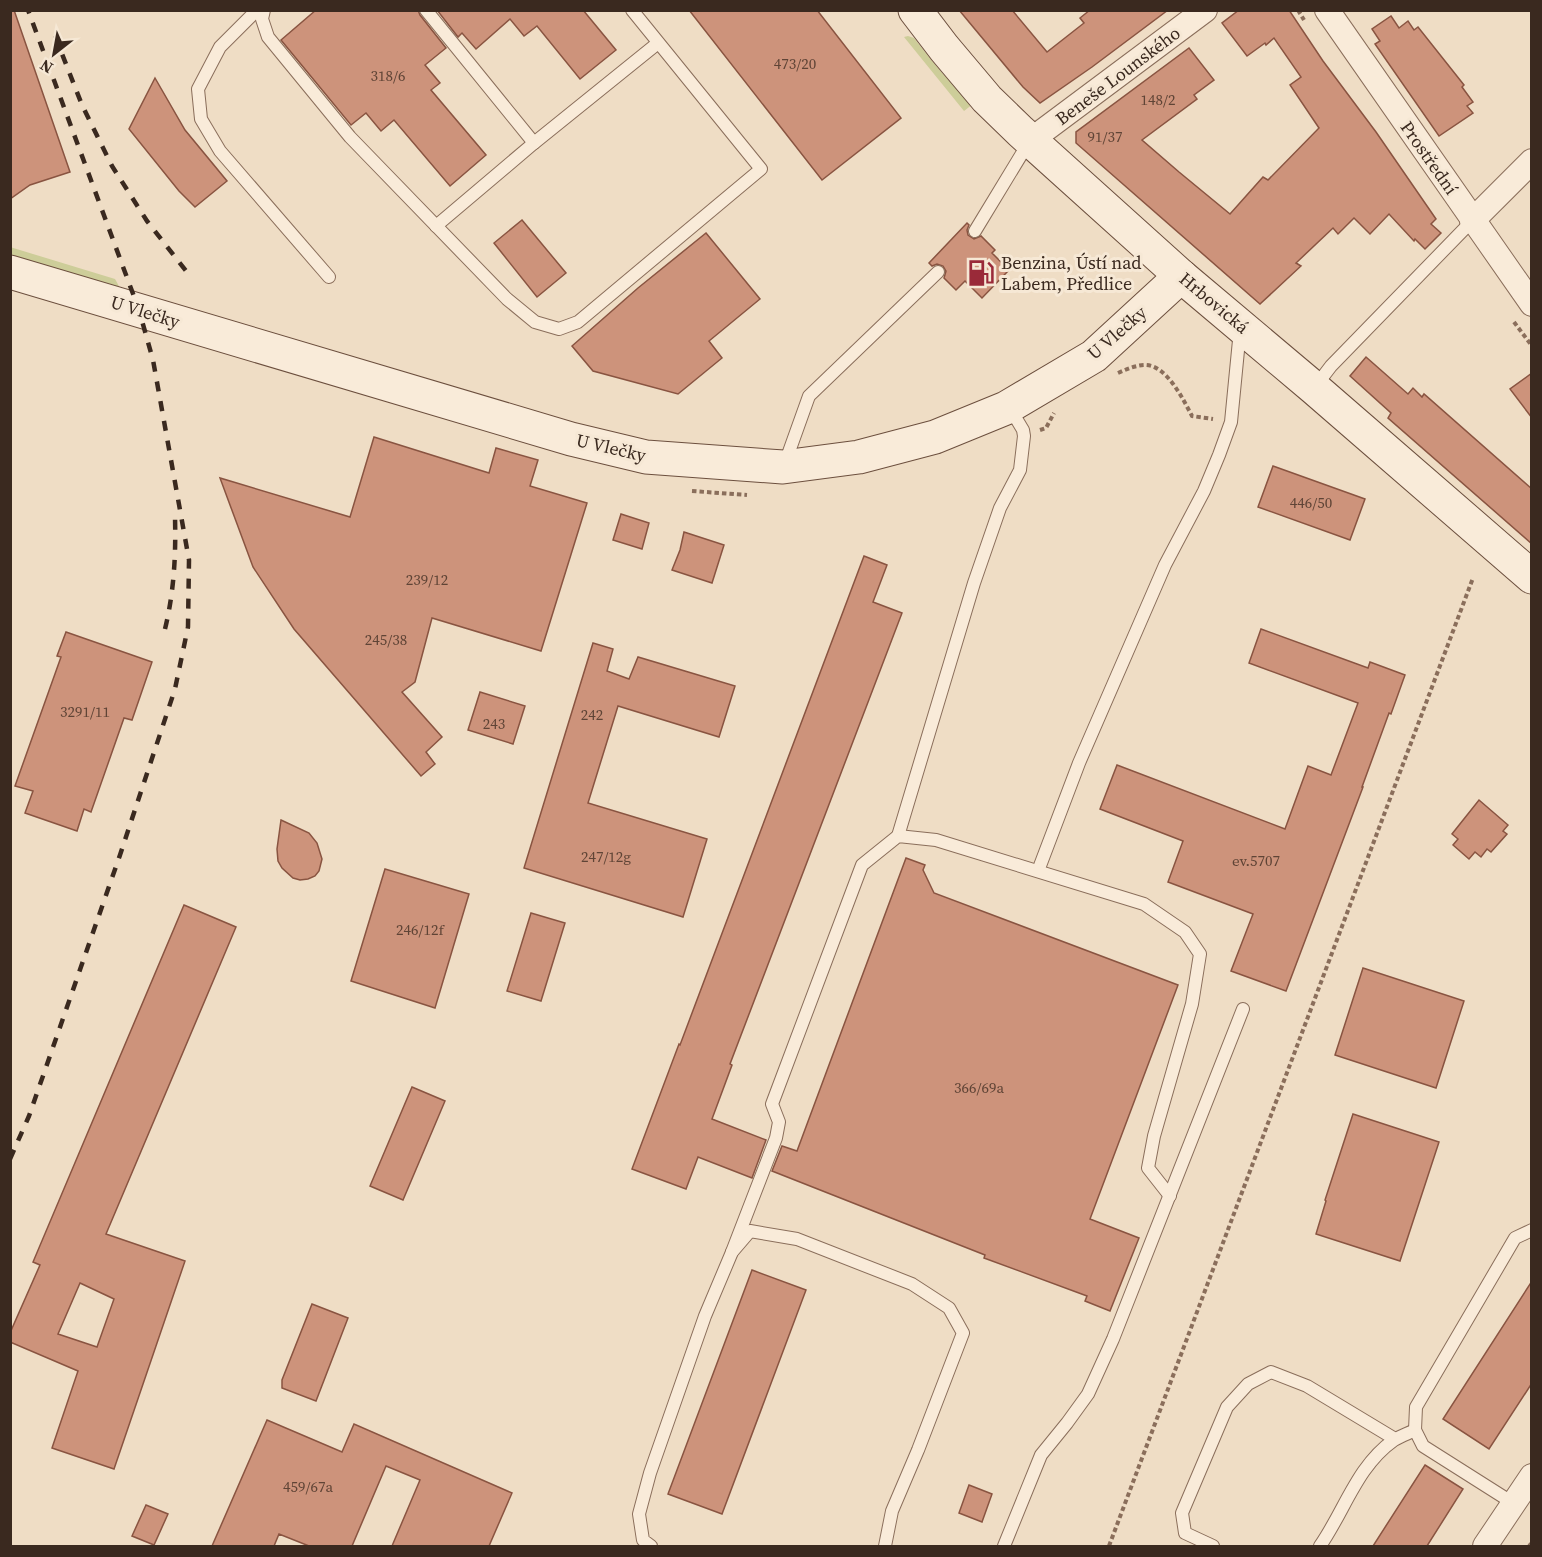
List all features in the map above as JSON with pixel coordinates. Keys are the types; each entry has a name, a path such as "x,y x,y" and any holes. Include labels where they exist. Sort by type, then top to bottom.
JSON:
{"street":[{"name":"Hrbovická","path":"915,10 987,99 1031,140 1181,276 1532,577"},
{"name":"Beneše Lounského","path":"1031,140 1205,10"},
{"name":"Prostřední","path":"1327,10 1532,304"},
{"path":"1472,221 1532,161"},
{"name":"U Vlečky","path":"10,272 582,441 646,457 783,467 859,457 935,438 1006,408 1094,356 1181,276"},
{"path":"1485,1546 1532,1476"}],"lane":[{"path":"256,10 220,47 198,89 201,119 220,151 329,277"},
{"path":"264,10 261,20 268,37 350,137 507,299 535,322 559,329 578,322 761,169 632,10"},
{"path":"426,10 534,143"},
{"path":"436,226 658,43"},
{"path":"975,231 1031,140"},
{"path":"1314,388 1331,366 1472,221"},
{"path":"783,467 809,396 938,272"},
{"path":"1038,872 1083,752 1165,565 1204,490 1219,455 1231,422 1240,326"},
{"path":"651,1546 643,1540 639,1514 650,1473 705,1316 776,1138 779,1122 772,1104 862,865 898,836 974,583 1000,508 1020,470 1023,430 1014,415 1006,408"},
{"path":"898,836 936,840 1144,904 1185,932 1200,954 1192,1004 1154,1136 1149,1168 1170,1197"},
{"path":"1004,1546 1041,1455 1088,1394 1113,1339 1243,1009"},
{"path":"1513,1503 1423,1446 1415,1430 1416,1407 1515,1238 1532,1230"},
{"path":"732,1252 750,1231 797,1239 912,1284 949,1308 963,1333 892,1511 885,1546"},
{"path":"1213,1546 1185,1533 1182,1514 1227,1407 1248,1384 1271,1372 1307,1386 1395,1439"},
{"path":"1320,1546 1353,1486 1374,1457 1395,1439 1415,1430"}],"path":[{"path":"1157,370 1170,379 1192,416 1215,420"},
{"path":"1037,430 1046,428 1055,411"},
{"path":"1109,1546 1473,578"}],"green space":[{"path":"904,37 914,38 949,80 973,104 964,111"},
{"path":"10,247 115,279 120,288 11,255"}],"building":[{"path":"10,10 14,10 70,172 30,185 10,199"},
{"path":"316,10 418,10 446,48 425,65 440,83 431,90 486,155 450,186 394,120 381,131 366,113 351,125 281,40"},
{"path":"437,10 583,10 616,50 580,79 537,26 524,36 510,19 476,49 462,33 458,37"},
{"path":"689,10 817,10 901,118 822,180"},
{"path":"959,10 1012,10 1047,52 1084,23 1080,18 1090,10 1168,10 1040,103 1023,87"},
{"path":"1239,10 1289,10 1436,219 1431,224 1441,233 1425,249 1415,239 1414,241 1389,214 1370,234 1354,218 1338,234 1333,228 1296,263 1301,266 1260,304 1076,143 1076,132 1189,48 1214,80 1194,95 1197,99 1142,140 1230,214 1263,177 1268,180 1319,128 1290,85 1301,77 1274,38 1247,56 1222,23"},
{"path":"1391,16 1399,28 1408,21 1414,30 1418,27 1464,85 1462,87 1473,102 1467,106 1473,113 1439,136 1375,44 1380,41 1372,29"},
{"path":"155,78 185,130 227,181 195,207 179,191 129,129"},
{"path":"522,220 566,273 537,297 494,243"},
{"path":"967,223 969,225 968,235 974,239 981,236 995,250 992,253 1009,270 982,298 965,281 956,290 944,278 946,271 943,266 937,264 932,266 929,263"},
{"path":"706,233 760,299 709,341 722,358 678,394 593,371 572,346"},
{"path":"1366,357 1408,394 1413,388 1422,397 1424,394 1532,489 1532,544 1388,418 1391,413 1350,376"},
{"path":"1532,373 1532,418 1510,389"},
{"path":"374,437 489,473 496,448 538,460 530,486 587,503 541,651 432,618 415,682 402,692 442,737 426,752 435,764 421,776 294,629 253,567 220,478 350,517"},
{"path":"1273,466 1365,499 1350,540 1258,507"},
{"path":"621,514 649,523 642,549 613,540"},
{"path":"684,532 724,545 712,583 672,570"},
{"path":"864,556 887,565 873,602 902,613 730,1064 732,1065 712,1119 766,1140 752,1178 698,1157 686,1189 632,1169"},
{"path":"1261,629 1368,668 1370,662 1405,675 1286,991 1231,971 1253,914 1168,882 1183,841 1100,809 1117,765 1285,829 1308,766 1331,775 1358,703 1249,663"},
{"path":"66,632 152,662 132,720 124,718 91,812 84,809 77,831 25,813 33,791 15,786 61,657 57,656"},
{"path":"593,643 613,649 607,671 629,679 638,657 735,686 719,737 618,706 588,803 707,839 683,917 524,868"},
{"path":"480,692 525,706 513,744 468,730"},
{"path":"1479,800 1508,825 1503,831 1507,834 1491,852 1487,849 1481,857 1475,852 1469,859 1453,845 1458,839 1452,834"},
{"path":"281,820 309,833 317,843 322,859 315,876 300,880 293,878 282,868 278,861 277,849"},
{"path":"906,858 925,865 923,870 934,893 1178,985 1090,1219 1139,1238 1110,1311 1085,1301 1087,1296 984,1258 985,1255 772,1171 782,1146 797,1151"},
{"path":"385,869 469,894 435,1008 351,981"},
{"path":"184,905 236,927 106,1234 185,1261 114,1469 52,1448 78,1371 10,1342 10,1333 40,1265 33,1262","holes":["80,1283 114,1299 97,1347 58,1334"]},
{"path":"531,913 565,923 541,1001 507,991"},
{"path":"1363,968 1464,1001 1436,1088 1335,1055"},
{"path":"412,1087 445,1101 403,1200 370,1186"},
{"path":"1353,1114 1439,1142 1400,1261 1316,1234"},
{"path":"752,1270 806,1290 722,1514 668,1494"},
{"path":"1532,1281 1532,1383 1489,1449 1443,1419"},
{"path":"312,1304 348,1318 316,1401 282,1388 282,1380"},
{"path":"267,1420 342,1452 354,1424 512,1493 489,1546 392,1546 420,1480 386,1466 352,1546 309,1546 279,1534 274,1546 212,1546"},
{"path":"1425,1465 1463,1489 1427,1546 1373,1546"},
{"path":"969,1485 992,1494 982,1522 959,1513"},
{"path":"146,1505 168,1514 154,1545 132,1536"}],"railway":[{"path":"10,1159 29,1116 120,855 175,689 188,627 189,560 153,360 139,310 28,10"},
{"path":"55,36 82,105 112,166 147,221 190,276"},
{"path":"165,629 174,573 175,517"}],"place":[{"name":"Benzina, Ústí nad Labem, Předlice","path":"981,273"}]}
